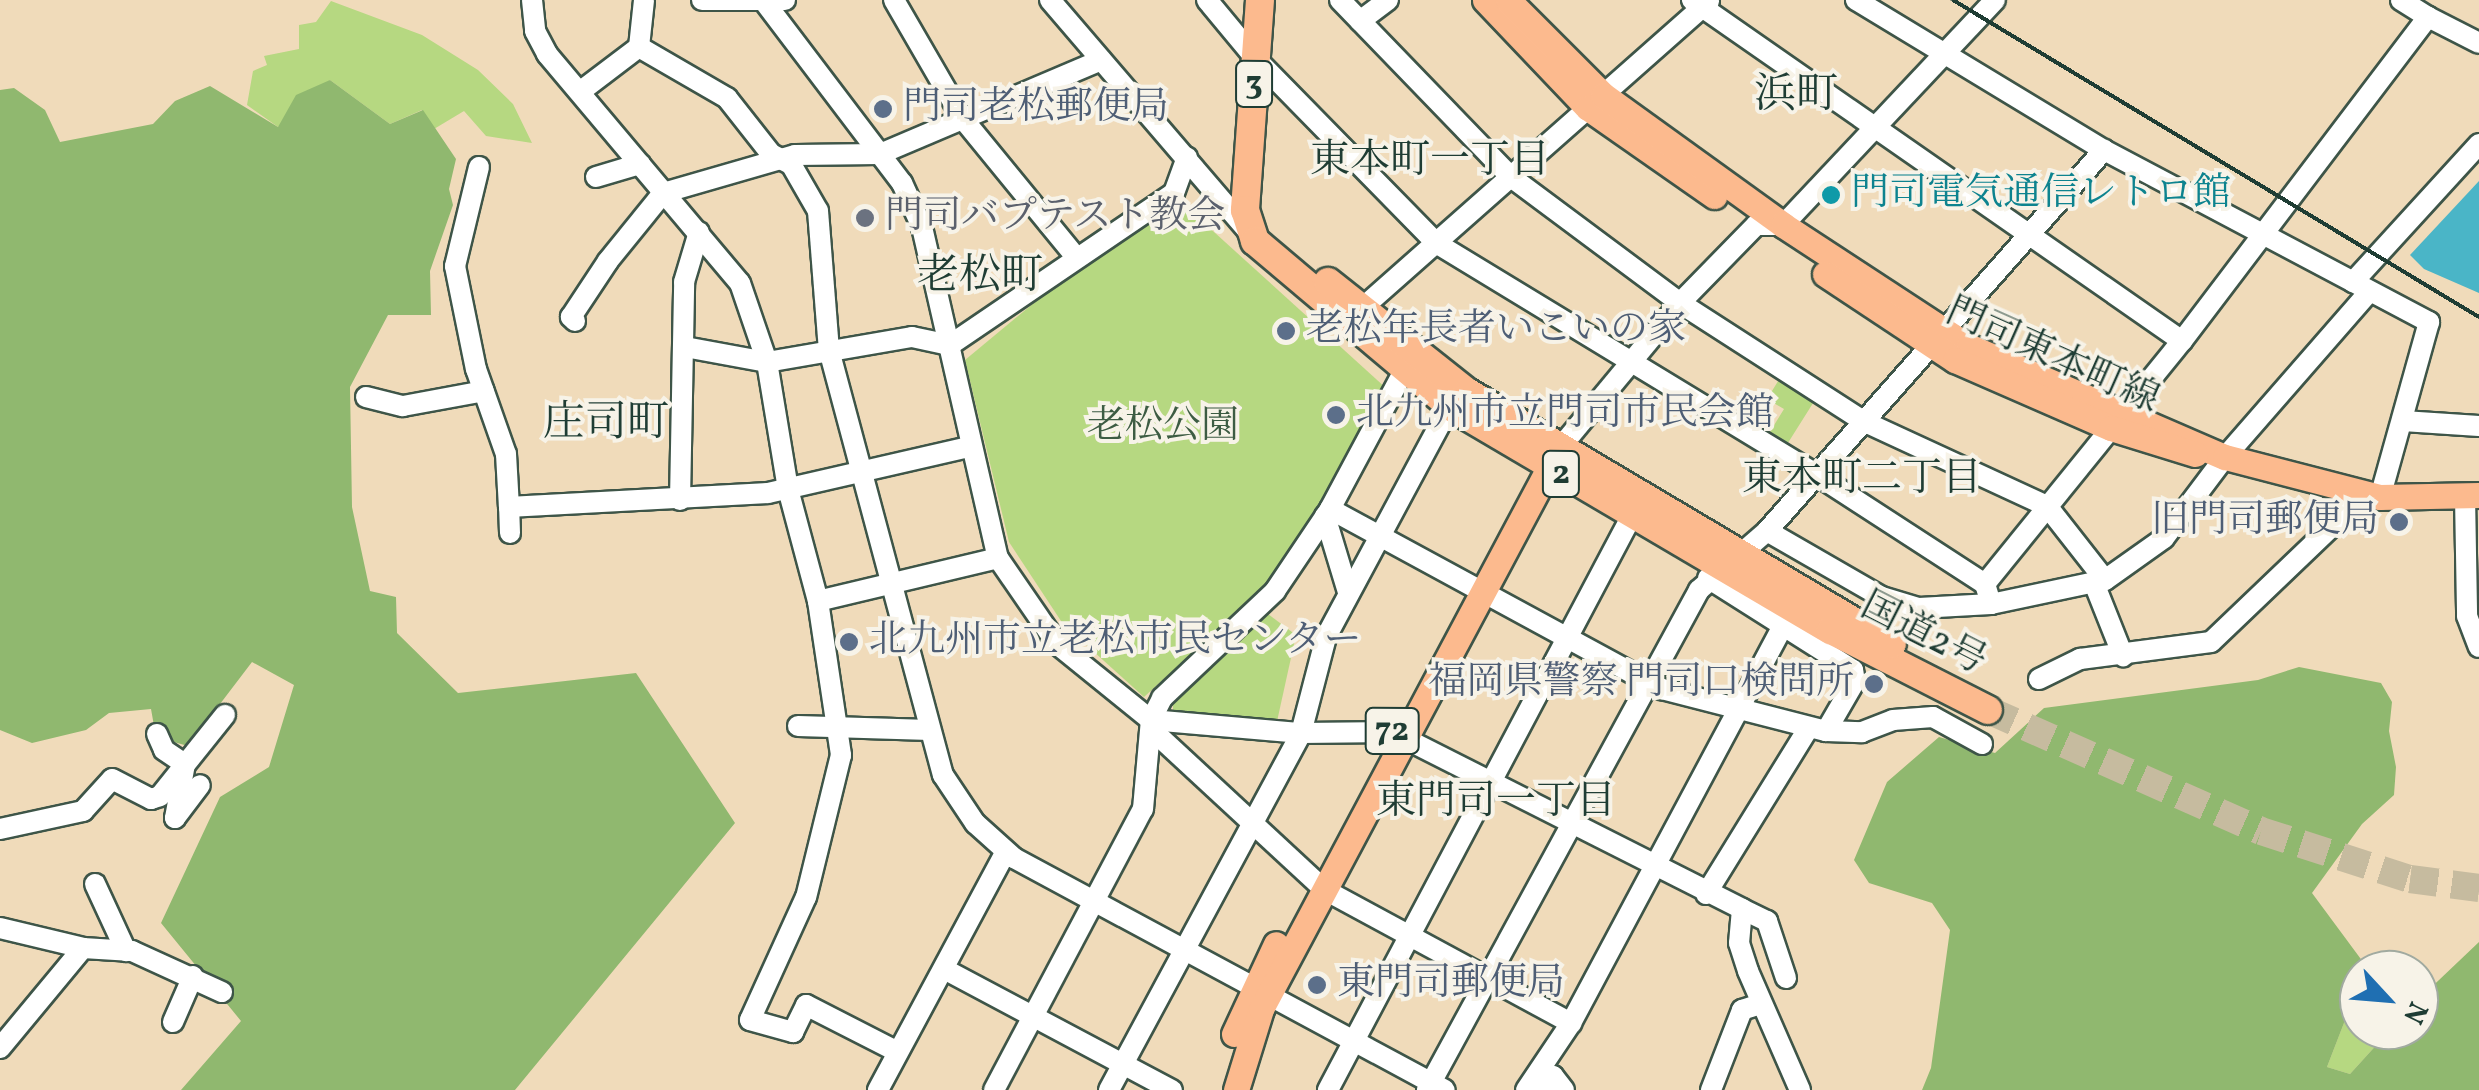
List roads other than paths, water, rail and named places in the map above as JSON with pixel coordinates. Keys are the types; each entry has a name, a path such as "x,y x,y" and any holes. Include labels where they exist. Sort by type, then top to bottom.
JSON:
{"highway":[{"name":"3","path":"1260,0 1244,210 1261,234"},
{"name":"3","path":"1248,168 1261,234"},
{"name":"国道2号","path":"1261,234 1360,310 1416,364 1450,406 1637,505 1722,565 1988,710 1722,565"},
{"name":"国道2号","path":"1261,234 1416,364 1552,458"}],"main road":[{"name":"門司東本町線","path":"1486,0 1596,102 1756,225 1937,341 2118,419 2225,457 2369,494 2472,495"},
{"name":"門司東本町線","path":"1508,0 1596,102 1783,225 1937,341"},
{"name":"72","path":"1221,1090 1260,992 1399,736 1464,599 1479,590 1552,458"},
{"name":"72","path":"1236,1090 1260,992"}],"street":[{"path":"532,0 535,31 547,54 582,91 740,284 767,362 788,488 818,601 841,724 842,755 806,897 750,1020 793,1032 806,1005 898,1052"},
{"path":"582,91 639,46 644,0"},
{"path":"702,0 771,2 880,154 922,227 969,447 998,558 1057,644 1152,726 1318,884 1409,938 1571,1023"},
{"path":"894,0 963,119 1075,256"},
{"path":"1050,0 1209,181 1261,234"},
{"path":"1207,0 1256,60 1436,243 1817,474 1988,594"},
{"path":"1340,0 1511,177 1680,304 1865,422 2047,506 2099,582 2123,656"},
{"path":"1360,21 1388,0"},
{"path":"1856,0 2104,150 2429,322 2403,421 2369,494 2211,642 2080,659 2039,679"},
{"path":"1552,458 1680,304 1756,225 1783,225 1995,0"},
{"path":"2401,0 2479,43"},
{"path":"1360,310 1596,102 1701,3 1875,130 2182,341"},
{"path":"1988,594 2047,506 2182,341 2428,17"},
{"path":"639,46 727,98 780,158 791,164 818,211 829,350 865,471 943,774 1005,852 1434,1087 1486,976 1646,680 1722,565 1768,530 2104,150"},
{"path":"575,322 571,317 608,261 663,192 747,174 780,158 880,154 1100,60"},
{"path":"1768,530 1882,596 1919,608 1988,594 2099,582 2164,538 2479,144"},
{"path":"685,348 767,362 912,337 950,345 1075,256 1174,193 1188,157"},
{"path":"596,177 640,164"},
{"path":"479,166 455,266 484,391 506,454 510,533"},
{"path":"1209,181 1244,210"},
{"path":"680,500 684,282 699,232"},
{"path":"994,1090 1142,810 1152,726 1162,698 1275,591 1328,513 1416,364"},
{"path":"366,397 402,406 484,391"},
{"path":"1110,1090 1301,733 1314,670 1348,592 1450,406"},
{"path":"2403,421 2479,426"},
{"path":"510,508 680,500 788,488 969,447"},
{"path":"2472,495 2467,616 2479,646"},
{"path":"1328,1090 1637,505"},
{"path":"1328,513 1646,680 1738,711 1818,729 1862,732 1893,720 1933,717 1982,744"},
{"path":"1328,513 1348,592"},
{"path":"818,601 998,558"},
{"path":"1706,894 1855,681 1853,670 1781,628 1722,565"},
{"path":"1526,1090 1571,1023 1781,628"},
{"path":"0,828 83,810 112,780 151,799 225,715"},
{"path":"798,726 841,724 930,730"},
{"path":"1152,726 1399,736 1568,826 1767,922 1786,978"},
{"path":"157,734 164,750 185,764"},
{"path":"185,764 175,818 200,785"},
{"path":"878,1090 1005,852"},
{"path":"95,884 126,951"},
{"path":"1742,909 1739,942 1761,1004 1786,1048 1800,1090"},
{"path":"1,931 83,948 126,951 194,976 222,992"},
{"path":"0,1048 83,948"},
{"path":"944,969 1172,1090"},
{"path":"172,1022 194,976"},
{"path":"1710,1090 1742,1010 1761,1004"},
{"path":"1536,1090 1553,1076 1564,1090"}],"water":[{"path":"2479,181 2479,293 2424,269 2410,255"}],"tunnel":[{"path":"1988,710 2261,831 2410,879 2479,888"}],"railway":[{"path":"1953,0 2479,317"}],"place":[{"name":"門司老松郵便局","path":"883,109"},
{"name":"門司電気通信レトロ館","path":"1831,195"},
{"name":"門司バプテスト教会","path":"865,218"},
{"name":"老松年長者いこいの家","path":"1286,331"},
{"name":"北九州市立門司市民会館","path":"1336,415"},
{"name":"旧門司郵便局","path":"2399,522"},
{"name":"北九州市立老松市民センター","path":"849,642"},
{"name":"福岡県警察 門司口検問所","path":"1874,684"},
{"name":"東門司郵便局","path":"1317,985"}],"district":[{"name":"浜町","path":"1796,97"},
{"name":"東本町一丁目","path":"1430,162"},
{"name":"老松町","path":"980,278"},
{"name":"庄司町","path":"606,425"},
{"name":"東本町二丁目","path":"1862,480"},
{"name":"東門司一丁目","path":"1496,803"}],"park label":[{"name":"老松公園","path":"1163,428"}]}
